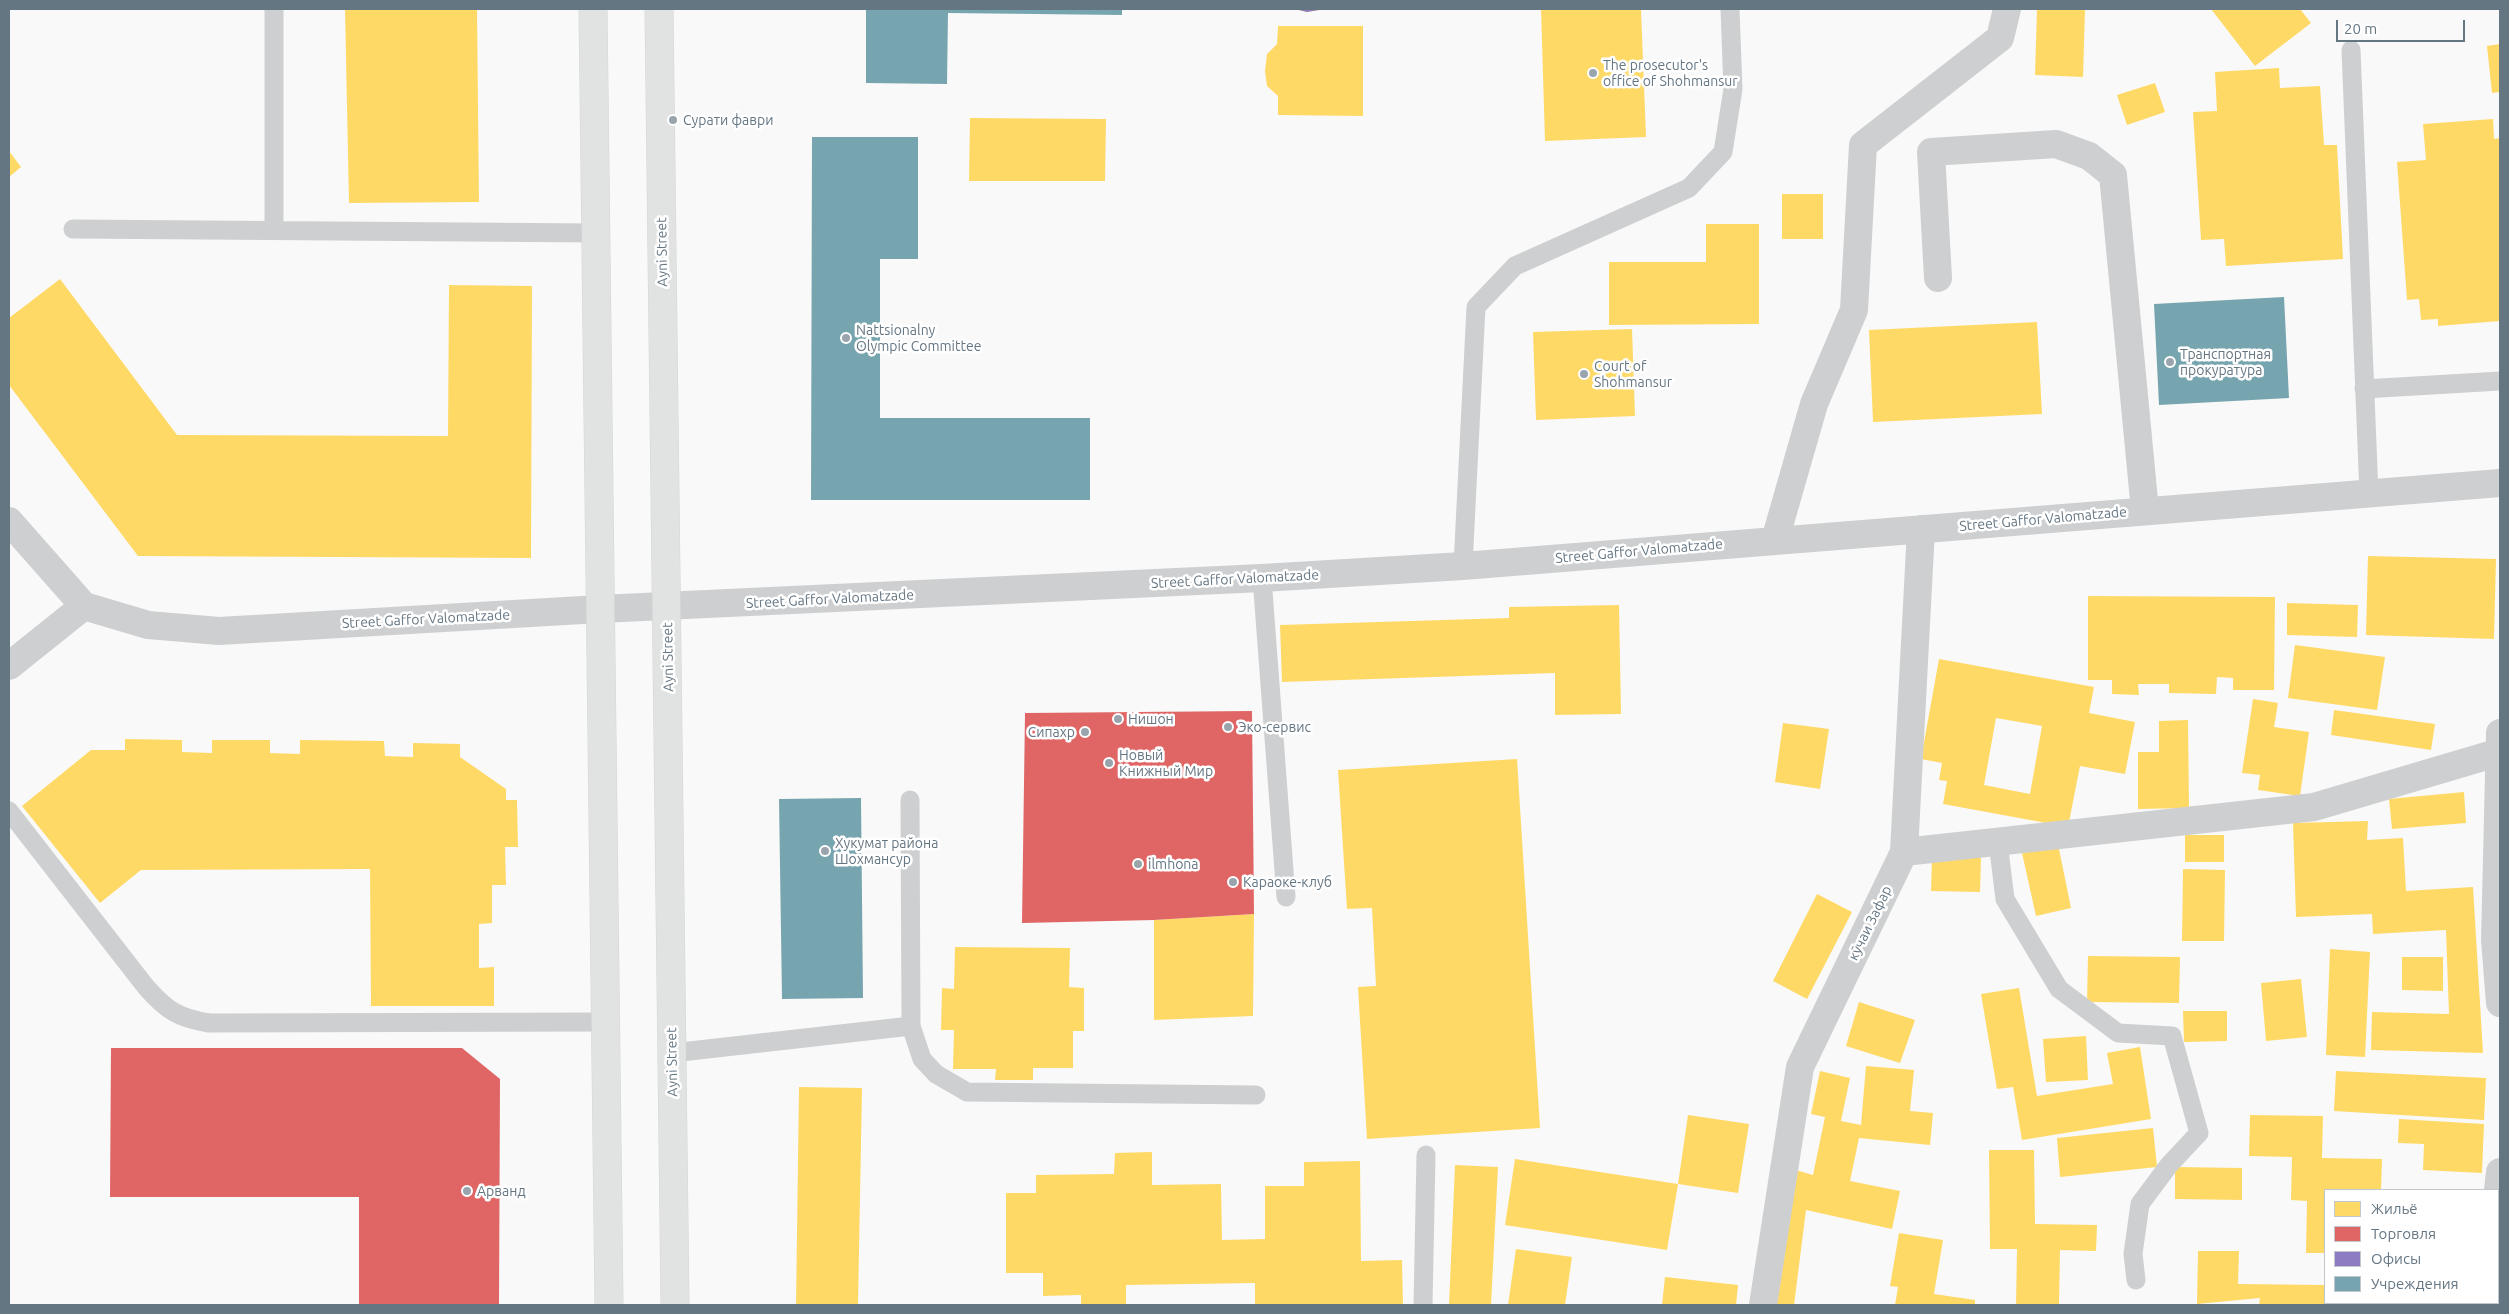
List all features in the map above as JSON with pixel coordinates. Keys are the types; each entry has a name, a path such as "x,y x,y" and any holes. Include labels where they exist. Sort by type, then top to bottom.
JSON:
{"highway":[{"path":"593,9 609,1305"},
{"name":"Ayni Street","path":"659,9 675,1305"}],"street":[{"path":"1775,540 1814,404 1854,310 1863,145 2000,38 2007,9"},
{"path":"1938,278 1931,152 2056,144 2089,156 2114,175 2145,511"},
{"name":"Street Gaffor Valomatzade","path":"84,606 148,624 219,631 600,609 1262,578 1463,566 2500,483"},
{"path":"9,521 84,606 9,666"},
{"name":"кӯчаи Зафар","path":"1763,1305 1800,1067 1904,852 1921,529"},
{"path":"2500,732 2495,940 2500,1002"},
{"path":"1904,852 2314,807 2500,752"},
{"path":"2498,1189 2500,1172"}],"lane":[{"path":"274,9 274,230"},
{"path":"1463,566 1476,306 1515,266 1689,188 1723,152 1732,89 1730,9"},
{"path":"2351,50 2369,494"},
{"path":"74,229 596,233"},
{"path":"2364,389 2500,380"},
{"path":"1262,578 1286,897"},
{"path":"910,800 911,1026 922,1059 936,1074 967,1092 1256,1095"},
{"path":"9,812 146,988 172,1013 189,1020 209,1023 606,1022"},
{"path":"1998,842 2005,899 2059,989 2118,1032 2172,1036 2200,1133 2169,1165 2140,1204 2133,1254 2136,1280"},
{"path":"672,1053 911,1026"},
{"path":"1424,1305 1426,1155"}],"building: Жильё":[{"path":"345,9 477,9 479,202 349,203"},
{"path":"1295,9 1319,9 1319,10 1307,12"},
{"name":"The prosecutor's office of Shohmansur","path":"1541,9 1641,9 1646,137 1545,141"},
{"path":"2037,9 2085,9 2083,77 2035,75"},
{"path":"2211,9 2300,9 2311,23 2255,66"},
{"path":"1278,26 1363,26 1363,116 1278,115 1278,96 1267,86 1265,71 1267,54 1277,44"},
{"path":"2500,44 2500,92 2492,93 2487,46"},
{"path":"2279,68 2280,88 2320,86 2324,145 2337,145 2343,259 2226,266 2224,239 2201,240 2193,112 2217,111 2215,72"},
{"path":"2155,83 2165,112 2127,125 2117,95"},
{"path":"970,118 1106,119 1105,181 969,181"},
{"path":"2493,119 2494,139 2500,138 2500,321 2438,326 2438,319 2421,320 2419,299 2407,300 2397,162 2426,160 2423,124"},
{"path":"9,151 21,167 9,177"},
{"path":"1782,194 1823,194 1823,239 1782,239"},
{"path":"1706,224 1759,224 1759,324 1609,325 1609,262 1706,262"},
{"path":"60,279 177,435 448,436 449,285 532,286 531,558 138,556 9,385 9,318"},
{"path":"2037,322 2042,414 1873,422 1869,330"},
{"name":"Court of Shohmansur","path":"1632,329 1635,416 1536,420 1533,332"},
{"path":"2368,556 2496,559 2494,639 2366,635"},
{"path":"2088,596 2275,597 2274,690 2233,690 2233,678 2217,677 2216,694 2169,693 2169,684 2138,684 2139,695 2112,694 2112,680 2088,680"},
{"path":"2287,603 2358,605 2357,637 2287,635"},
{"path":"1619,605 1621,714 1555,715 1555,673 1282,682 1280,625 1509,618 1509,607"},
{"path":"2295,645 2385,657 2377,710 2288,698"},
{"path":"1939,659 2094,687 2089,713 2135,722 2125,774 2080,766 2068,827 1943,804 1947,781 1939,780 1942,763 1921,759","holes":["1996,718 2042,726 2030,794 1984,785"]},
{"path":"2253,699 2278,703 2274,727 2309,732 2300,796 2258,790 2260,775 2242,773"},
{"path":"2334,710 2435,724 2431,750 2331,735"},
{"path":"2188,720 2189,808 2138,809 2138,752 2159,752 2159,721"},
{"path":"1783,723 1829,729 1820,789 1775,782"},
{"path":"125,739 182,740 182,752 212,753 212,740 270,740 270,753 300,754 300,740 384,741 385,756 413,757 413,743 460,744 460,757 506,789 506,800 517,800 518,847 505,847 506,885 492,885 492,923 479,924 479,968 494,967 494,1006 371,1006 370,869 141,870 100,903 22,806 91,750 125,750"},
{"path":"1517,759 1540,1128 1367,1139 1358,987 1376,986 1372,908 1347,909 1338,770"},
{"path":"2464,792 2466,823 2392,829 2389,799"},
{"path":"2368,821 2367,840 2403,838 2406,891 2473,887 2483,1053 2371,1050 2372,1012 2449,1014 2446,930 2373,934 2372,914 2296,917 2293,823"},
{"path":"2185,835 2224,835 2224,862 2185,862"},
{"path":"2058,844 2071,908 2036,916 2022,853"},
{"path":"1932,858 1981,858 1980,892 1931,891"},
{"path":"2183,869 2225,870 2224,941 2182,941"},
{"path":"1817,894 1852,912 1807,999 1773,981"},
{"path":"1254,914 1253,1016 1154,1020 1154,920"},
{"path":"955,947 1070,948 1069,987 1084,988 1084,1031 1073,1031 1073,1068 1033,1068 1033,1080 995,1080 996,1069 953,1069 954,1030 941,1030 942,988 954,989"},
{"path":"2330,949 2370,952 2365,1057 2326,1055"},
{"path":"2088,956 2180,957 2179,1003 2087,1002"},
{"path":"2402,957 2443,957 2443,991 2402,990"},
{"path":"2301,979 2307,1037 2266,1041 2261,983"},
{"path":"2019,988 2037,1096 2113,1084 2107,1053 2140,1047 2151,1119 2022,1140 2013,1087 1997,1089 1981,994"},
{"path":"1859,1002 1915,1020 1900,1063 1846,1046"},
{"path":"2183,1011 2227,1011 2227,1041 2184,1042"},
{"path":"2086,1036 2088,1080 2046,1082 2043,1039"},
{"path":"1866,1066 1914,1070 1910,1111 1933,1113 1930,1145 1859,1138 1850,1181 1900,1191 1892,1229 1806,1210 1794,1305 1776,1305 1792,1169 1813,1175 1825,1117 1811,1114 1820,1071 1850,1078 1841,1121 1861,1125"},
{"path":"2336,1071 2486,1078 2484,1120 2334,1111"},
{"path":"799,1087 862,1088 858,1305 796,1305"},
{"path":"1688,1115 1749,1124 1738,1193 1678,1184"},
{"path":"2250,1115 2323,1116 2322,1158 2382,1159 2381,1189 2324,1189 2324,1253 2306,1253 2307,1201 2291,1200 2292,1157 2249,1156"},
{"path":"2399,1119 2484,1124 2482,1173 2423,1170 2424,1144 2398,1143"},
{"path":"2153,1128 2157,1167 2060,1177 2057,1138"},
{"path":"1989,1150 2034,1150 2035,1224 2097,1225 2096,1251 2060,1250 2059,1305 2016,1305 2017,1249 1990,1249"},
{"path":"1152,1152 1152,1185 1221,1184 1222,1240 1265,1239 1265,1186 1304,1186 1304,1162 1360,1161 1361,1261 1402,1260 1403,1305 1255,1305 1255,1283 1126,1285 1126,1305 1081,1305 1081,1295 1043,1296 1043,1273 1006,1273 1006,1193 1036,1193 1036,1175 1114,1174 1115,1153"},
{"path":"1515,1159 1678,1184 1667,1250 1505,1225"},
{"path":"1455,1165 1498,1167 1491,1305 1449,1305"},
{"path":"2175,1167 2242,1168 2242,1200 2175,1199"},
{"path":"1899,1233 1943,1240 1934,1294 1975,1300 1975,1305 1895,1305 1898,1287 1890,1286"},
{"path":"1516,1249 1572,1257 1565,1305 1508,1305"},
{"path":"2198,1251 2239,1251 2238,1284 2324,1285 2324,1304 2393,1305 2259,1305 2260,1298 2197,1304"},
{"path":"1665,1277 1738,1285 1736,1305 1662,1305"},
{"path":"2416,1304 2449,1304 2449,1305"}],"building: Торговля":[{"name":"ilmhona","path":"1252,711 1254,914 1154,920 1022,923 1025,713"},
{"path":"111,1048 462,1048 500,1079 499,1305 359,1305 359,1197 110,1197"}],"building: Офисы":[{"path":"1295,9 1319,9 1319,10 1307,12"}],"building: Учреждения":[{"path":"866,9 1122,9 1122,15 948,13 947,84 866,83"},
{"name":"Nattsionalny Olympic Committee","path":"812,137 918,137 918,259 880,259 880,418 1090,418 1090,500 811,500"},
{"path":"2284,297 2289,398 2159,405 2154,304"},
{"path":"861,798 863,998 782,999 779,799"}],"place":[{"name":"The prosecutor's office of Shohmansur","path":"1593,73"},
{"name":"Сурати фаври","path":"673,120"},
{"name":"Nattsionalny Olympic Committee","path":"846,338"},
{"name":"Транспортная прокуратура","path":"2170,362"},
{"name":"Court of Shohmansur","path":"1584,374"},
{"name":"Нишон","path":"1118,719"},
{"name":"Эко-сервис","path":"1228,727"},
{"name":"Сипахр","path":"1085,732"},
{"name":"Новый Книжный Мир","path":"1109,763"},
{"name":"Хукумат района Шохмансур","path":"825,851"},
{"name":"ilmhona","path":"1138,864"},
{"name":"Караоке-клуб","path":"1233,882"},
{"name":"Арванд","path":"467,1191"}]}
